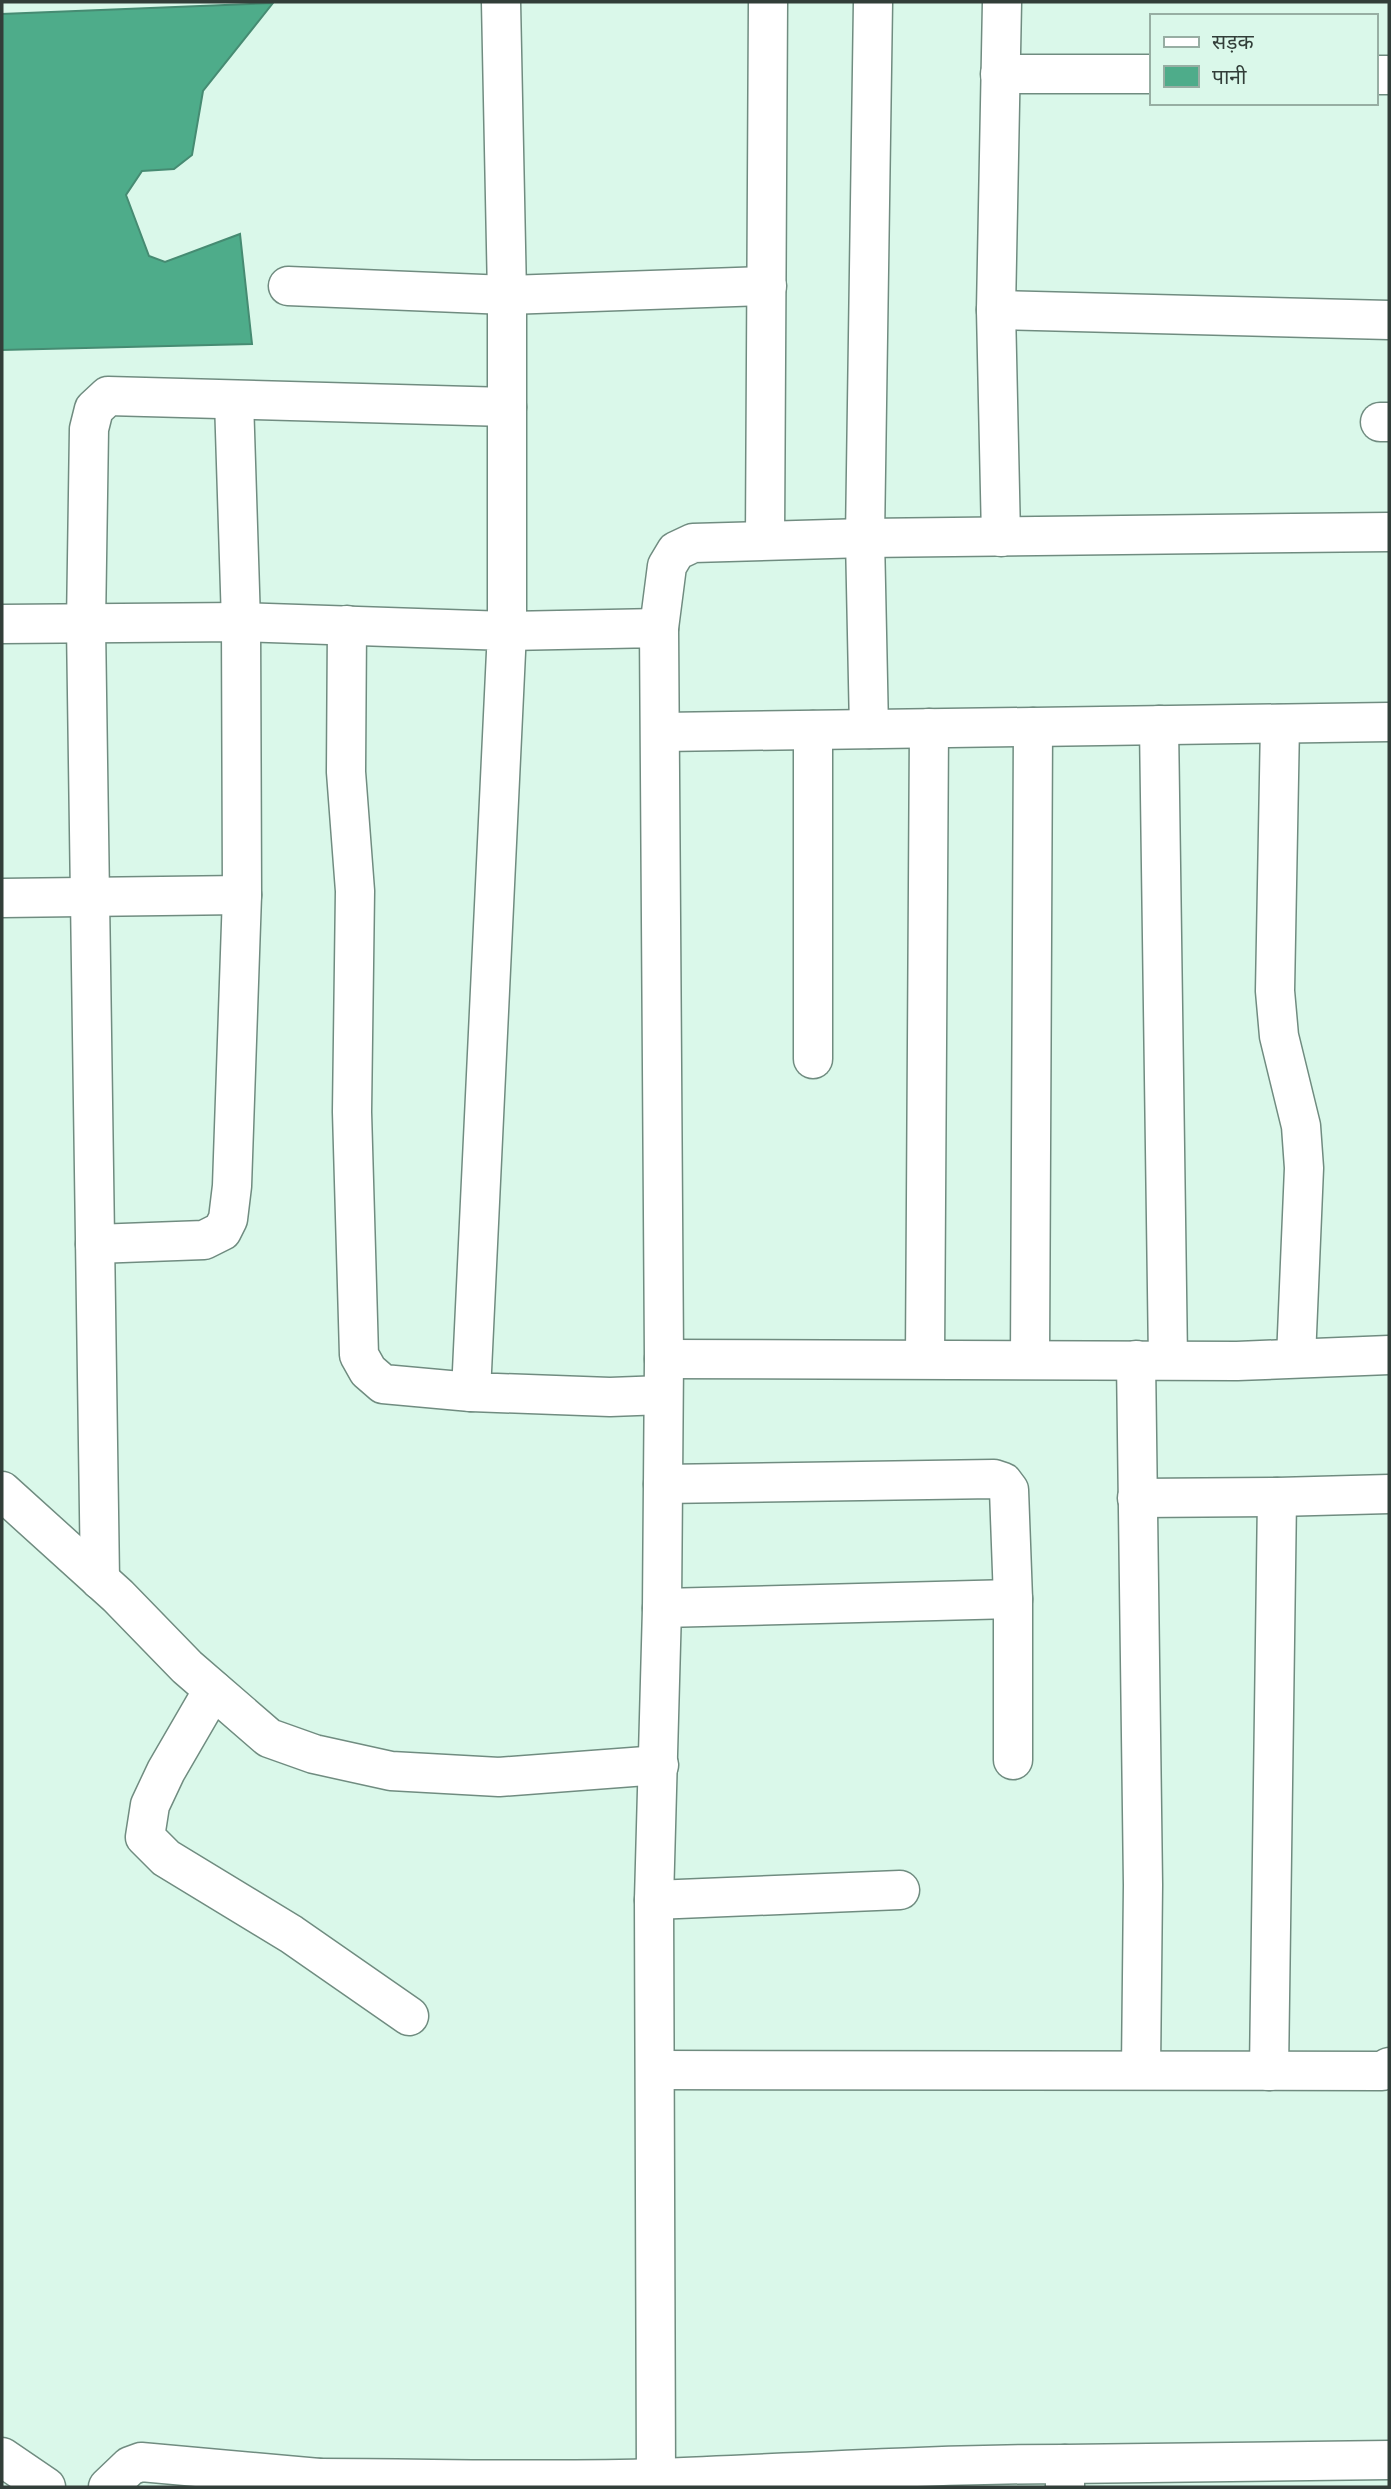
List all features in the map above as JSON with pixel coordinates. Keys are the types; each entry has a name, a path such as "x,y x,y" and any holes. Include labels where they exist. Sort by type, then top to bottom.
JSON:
{"street":[{"path":"471,1392 507,631 508,295 501,2"},
{"path":"765,540 768,2"},
{"path":"869,729 865,538 873,2"},
{"path":"1001,537 996,310 1002,2"},
{"path":"1000,74 1150,74"},
{"path":"288,286 508,295 767,286"},
{"path":"996,310 1389,320"},
{"path":"100,1580 86,625 89,429 94,409 108,396 507,407"},
{"path":"96,1244 204,1240 222,1231 228,1219 232,1186 242,895 241,622 234,400"},
{"path":"656,2478 654,1900 659,1765 664,1377 662,732 659,628 667,566 676,551 693,543 865,538 1389,533"},
{"path":"2,624 241,622 507,631 659,628"},
{"path":"347,625 346,772 355,891 352,1112 359,1355 368,1371 383,1384 471,1392 610,1396 664,1377 925,1358 1152,1360 1389,1355"},
{"path":"662,732 1389,722"},
{"path":"1280,723 1275,991 1279,1036 1301,1126 1304,1168 1296,1358"},
{"path":"1141,2069 1143,1885 1138,1498 1152,1360 1158,725"},
{"path":"1030,1359 1034,727"},
{"path":"925,1358 929,728"},
{"path":"813,730 813,1059"},
{"path":"2,898 242,895"},
{"path":"663,1484 993,1479 1003,1482 1009,1490 1013,1599 1013,1760"},
{"path":"2,1491 100,1580 187,1667 269,1738 314,1754 391,1771 499,1777 659,1765"},
{"path":"1138,1498 1389,1494"},
{"path":"1269,2071 1277,1497"},
{"path":"662,1608 1013,1599"},
{"path":"214,1690 150,1805 145,1837 166,1858 291,1934 409,2016"},
{"path":"654,1900 900,1890"},
{"path":"656,2070 1382,2071 1389,2067"},
{"path":"2,2457 46,2487"},
{"path":"108,2487 130,2466 141,2462 319,2483 1065,2476 1389,2460"}],"water":[{"path":"273,3 203,91 192,155 174,169 142,171 126,195 149,256 165,262 240,234 252,344 2,350 2,14"}]}
